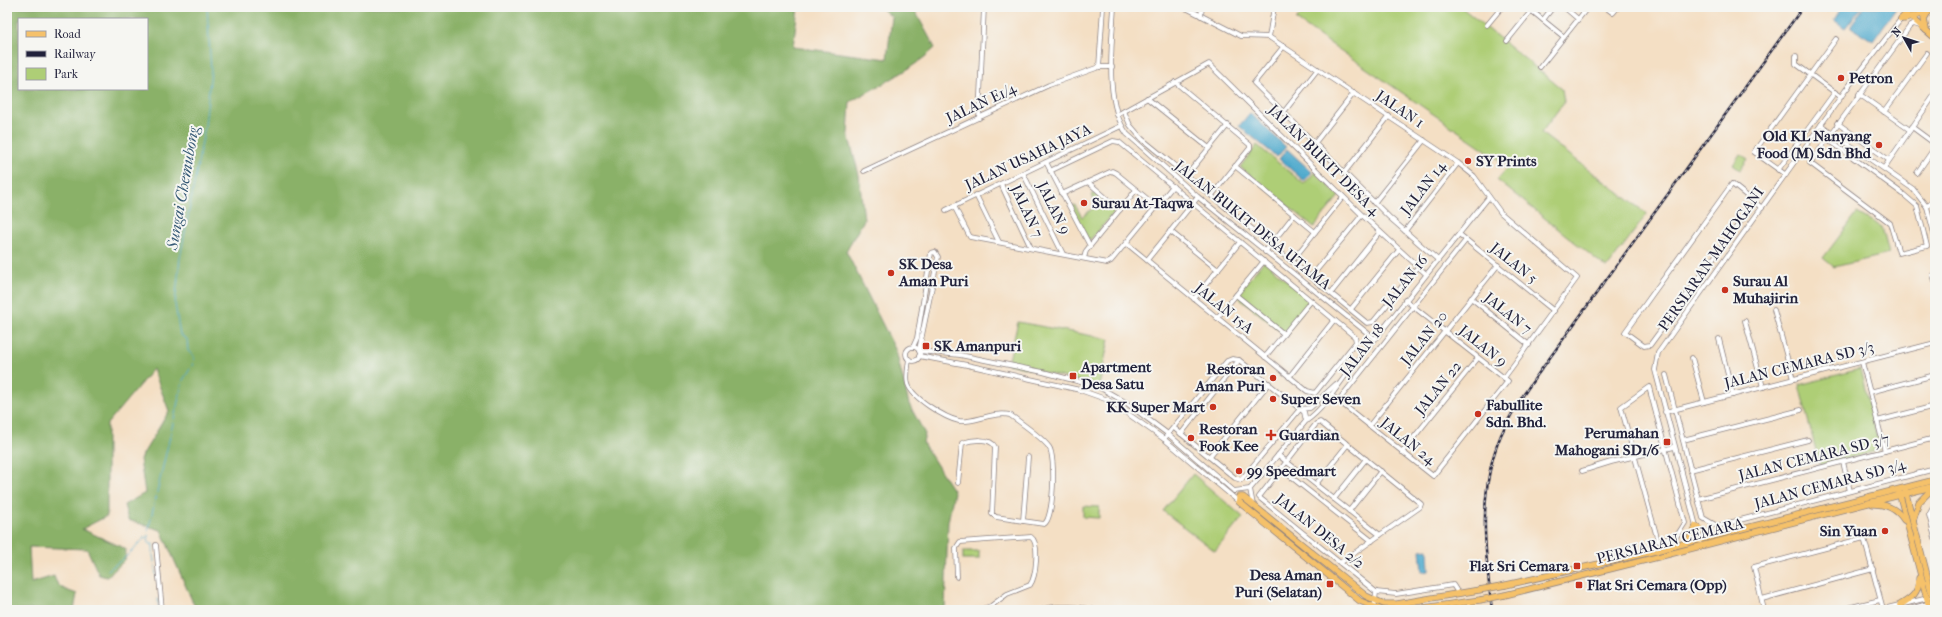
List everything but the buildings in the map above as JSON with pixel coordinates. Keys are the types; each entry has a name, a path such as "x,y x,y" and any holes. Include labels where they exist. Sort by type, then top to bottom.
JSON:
{"main road":[{"name":"PERSIARAN MAHOGANI","path":"1901,19 1909,11 1926,9 1935,10"},
{"name":"PERSIARAN MAHOGANI","path":"1901,19 1911,17 1926,9"},
{"path":"1926,9 1924,22 1926,31"},
{"path":"1911,17 1935,38"},
{"name":"PERSIARAN CEMARA","path":"1409,610 1505,595 1866,503 1935,480"},
{"path":"1913,522 1919,502 1925,494 1935,486"},
{"name":"PERSIARAN CEMARA","path":"1375,601 1384,604 1397,604 1506,585 1902,491 1935,486"},
{"path":"1902,491 1913,522 1931,603"},
{"path":"1902,491 1907,524 1919,571 1931,603"},
{"path":"1375,601 1336,574 1243,497 1239,497 1239,502 1360,600 1374,609 1382,610"},
{"path":"1866,503 1888,506 1899,514 1907,524"},
{"path":"1685,543 1694,534 1696,526 1707,535 1711,536"},
{"path":"1900,605 1916,593 1919,587 1919,571"},
{"path":"1360,600 1366,610"}],"street":[{"path":"979,118 984,7"},
{"path":"1099,67 1103,7"},
{"name":"JALAN BUKIT DESA UTAMA","path":"1114,7 1112,68 1117,115 1121,126 1132,140 1198,197 1374,339"},
{"name":"JALAN 1","path":"1180,7 1241,36 1268,37 1284,46 1458,163 1474,176 1501,214 1577,278 1554,311"},
{"path":"1201,16 1202,7"},
{"path":"1268,37 1274,7"},
{"path":"1487,25 1502,7"},
{"path":"1527,7 1564,36"},
{"path":"1543,20 1553,7"},
{"path":"1564,7 1578,19"},
{"path":"1540,67 1587,7"},
{"path":"1605,7 1613,14 1618,7"},
{"path":"1507,41 1532,10"},
{"name":"PERSIARAN MAHOGANI","path":"1701,546 1655,370 1658,353 1821,124 1901,19"},
{"path":"1826,138 1903,194 1917,206 1927,246 1899,253 1890,222 1810,162 1826,138 1831,131 1910,26 1914,24 1920,26"},
{"path":"1786,175 1754,152 1836,39"},
{"path":"1284,46 1254,83 1374,203 1405,231"},
{"path":"1884,112 1927,53"},
{"path":"1796,56 1796,64 1841,97"},
{"name":"JALAN BUKIT DESA 4","path":"1175,82 1206,64 1209,64 1240,92 1343,197 1426,274"},
{"name":"JALAN E1/4","path":"864,171 1049,85 1099,67 1112,68"},
{"path":"1283,113 1318,69"},
{"path":"1117,115 1175,82 1228,125 1248,142 1250,148 1212,195"},
{"path":"1778,170 1835,92"},
{"path":"1314,144 1354,93"},
{"path":"1859,94 1935,146 1917,173"},
{"path":"1884,168 1935,94"},
{"path":"1147,98 1209,148"},
{"name":"JALAN BUKIT DESA UTAMA","path":"1124,111 1130,125 1142,138 1365,321 1370,323 1418,267"},
{"path":"1344,173 1388,116"},
{"path":"1837,123 1889,160"},
{"path":"1821,124 1913,190 1927,207 1935,237"},
{"path":"1187,175 1228,125"},
{"name":"JALAN USAHA JAYA","path":"946,210 1121,126"},
{"path":"1374,203 1424,140"},
{"path":"1050,171 1113,141 1119,142 1334,320 1289,377"},
{"path":"1046,162 1090,246"},
{"name":"JALAN 14","path":"1438,260 1405,231 1458,163"},
{"path":"1235,166 1315,232"},
{"path":"1062,194 1112,171 1156,206"},
{"name":"JALAN 9","path":"1023,173 1063,254"},
{"path":"1088,182 1120,210"},
{"name":"JALAN 7","path":"1001,184 1031,248"},
{"path":"1755,202 1650,345 1647,347 1625,332 1732,184 1755,202 1762,208"},
{"path":"954,206 969,236 1107,263 1111,261 1173,186"},
{"path":"1084,258 1090,246 1136,190"},
{"path":"976,195 1000,242"},
{"path":"1147,260 1198,197"},
{"path":"1292,261 1343,197"},
{"name":"JALAN 16","path":"1250,489 1306,421 1312,417 1331,395 1342,379 1488,197"},
{"path":"1927,207 1935,197"},
{"path":"1311,277 1362,215"},
{"path":"1265,252 1294,216"},
{"path":"1170,231 1218,270"},
{"path":"1331,293 1380,232"},
{"name":"JALAN 5","path":"1459,234 1554,311"},
{"name":"JALAN 18","path":"1338,401 1466,240"},
{"path":"1194,298 1240,242"},
{"name":"JALAN 15A","path":"1126,243 1307,391 1315,393 1356,339 1334,320"},
{"path":"1351,309 1399,250"},
{"path":"909,359 916,360 919,356 938,257 935,252 931,253 917,338 913,347 906,351 906,356 909,359 908,384 915,395 924,403 960,421 1003,413 1010,415 1049,447 1052,456 1053,475 1051,506 1046,523 996,517 992,514 996,447 994,443 989,440 962,443 958,483"},
{"path":"1217,318 1264,261"},
{"name":"JALAN 20","path":"1369,426 1498,266"},
{"path":"1933,275 1935,281"},
{"path":"1236,295 1284,334"},
{"name":"JALAN 7","path":"1471,298 1529,345"},
{"name":"JALAN 9","path":"1406,300 1508,381"},
{"path":"1265,357 1311,301"},
{"path":"1774,310 1793,379"},
{"path":"1504,378 1554,311"},
{"path":"1745,322 1763,387"},
{"path":"1719,339 1733,395"},
{"name":"JALAN CEMARA SD 3/3","path":"1667,412 1935,343"},
{"path":"913,347 919,350 968,356 1043,372 1099,387 1125,402 1168,434 1234,491"},
{"path":"919,356 967,365 1097,395 1122,408 1164,439 1239,502"},
{"name":"JALAN 22","path":"1402,452 1478,358"},
{"path":"1692,358 1704,402"},
{"path":"1164,439 1227,361 1232,359 1239,360 1304,412 1306,421"},
{"path":"1181,434 1239,360"},
{"path":"1862,362 1885,451"},
{"path":"1870,392 1935,375"},
{"name":"JALAN CEMARA SD 3/4","path":"1666,376 1703,518 1716,526 1935,469"},
{"name":"JALAN 16","path":"1300,409 1310,408 1342,379"},
{"name":"JALAN 24","path":"1331,395 1433,476 1508,381"},
{"path":"1209,457 1268,384"},
{"path":"1649,387 1665,449 1684,522 1676,537 1658,541 1636,456 1621,407 1649,387"},
{"path":"1877,421 1935,406"},
{"path":"1174,428 1235,478 1241,480 1300,409"},
{"path":"1683,440 1801,410"},
{"name":"JALAN DESA 2/2","path":"1348,444 1320,422 1316,424 1259,497 1376,592"},
{"name":"JALAN CEMARA SD 3/7","path":"1698,499 1935,438"},
{"path":"1690,470 1808,440"},
{"path":"1316,484 1348,444 1421,504 1420,507 1340,563"},
{"path":"1582,471 1674,447"},
{"path":"1278,455 1380,535"},
{"path":"1023,521 1028,457"},
{"path":"1334,499 1366,459"},
{"path":"1843,462 1850,491"},
{"path":"1280,469 1372,541"},
{"path":"1349,511 1381,471"},
{"path":"1230,496 1234,491 1250,489 1251,501 1254,506"},
{"path":"1935,504 1929,515 1935,538"},
{"path":"956,577 956,548 960,542 1031,537 1035,540 1037,546 1032,582 1027,587 1007,594 991,606 979,610"},
{"path":"1764,610 1754,567 1864,538 1873,569 1881,610 1900,605 1931,603"},
{"path":"156,545 162,610"},
{"path":"1762,599 1873,569"},
{"path":"1374,609 1376,592 1396,594 1453,585 1458,594"},
{"path":"1839,610 1880,600"},
{"path":"1469,601 1469,610"},
{"path":"1906,610 1931,603"},
{"path":"1041,610 1050,607 1072,607 1098,610"}],"green space":[{"path":"7,7 798,7 793,47 887,59 892,17 880,7 913,7 935,48 905,71 850,102 848,134 859,175 864,220 846,251 896,351 909,404 925,434 923,443 954,492 948,522 945,610 203,610 194,605 161,530 128,520 124,505 145,493 140,459 169,411 153,369 107,424 107,516 82,529 126,549 125,560 107,577 99,575 87,549 29,547 31,583 54,576 55,580 60,586 77,594 74,610 7,610"},
{"path":"1308,7 1461,7 1562,89 1564,102 1541,133 1647,214 1607,268 1497,180 1509,166 1296,20"},
{"path":"1257,145 1304,184 1315,172 1339,196 1314,227 1240,167"},
{"path":"1740,154 1748,159 1740,170 1733,165"},
{"path":"1093,193 1112,207 1114,213 1089,241 1071,207 1075,205 1082,217 1097,205 1091,195"},
{"path":"1857,213 1882,227 1889,254 1834,267 1823,258"},
{"path":"1264,261 1311,301 1284,334 1236,295"},
{"path":"1018,322 1109,339 1099,386 1008,364"},
{"path":"1860,369 1880,450 1820,466 1799,385"},
{"path":"1193,474 1243,517 1215,551 1163,511"},
{"path":"1083,506 1099,507 1099,518 1083,517"},
{"path":"963,551 979,551 979,559 963,559"}],"water":[{"path":"1842,7 1862,7 1845,28 1834,20"},
{"path":"1864,7 1897,7 1873,41 1851,27"},
{"path":"1250,113 1286,147 1277,157 1239,126"},
{"path":"1287,149 1312,172 1304,181 1279,159"},
{"path":"1428,549 1429,571 1422,572 1420,550"}],"waterway":[{"name":"Sungai Chemubong","path":"193,366 194,356 188,351 187,339 180,335 175,304 180,258 205,126 211,71 207,7"},
{"name":"Sungai Chemubong","path":"148,531 183,380 190,369"},
{"name":"Sungai Chemubong","path":"148,535 149,544 153,544 153,555 157,580"},
{"path":"108,570 128,555 144,538 147,538"},
{"name":"Sungai Chemubong","path":"158,599 159,610"}],"railway":[{"path":"1492,610 1485,544 1486,500 1488,478 1493,456 1505,426 1530,385 1803,7"},
{"path":"1930,7 1935,20"}],"place":[{"name":"Petron","path":"1841,78"},
{"name":"Old KL Nanyang Food (M) Sdn Bhd","path":"1879,145"},
{"name":"SY Prints","path":"1468,161"},
{"name":"Surau At-Taqwa","path":"1084,203"},
{"name":"SK Desa Aman Puri","path":"891,273"},
{"name":"Surau Al Muhajirin","path":"1725,290"},
{"name":"SK Amanpuri","path":"926,346"},
{"name":"Apartment Desa Satu","path":"1073,376"},
{"name":"Restoran Aman Puri","path":"1273,378"},
{"name":"Super Seven","path":"1273,399"},
{"name":"KK Super Mart","path":"1213,407"},
{"name":"Fabullite Sdn. Bhd.","path":"1478,414"},
{"name":"Guardian","path":"1271,435"},
{"name":"Restoran Fook Kee","path":"1191,438"},
{"name":"Perumahan Mahogani SD1/6","path":"1667,442"},
{"name":"99 Speedmart","path":"1239,471"},
{"name":"Sin Yuan","path":"1885,531"},
{"name":"Flat Sri Cemara","path":"1577,566"},
{"name":"Desa Aman Puri (Selatan)","path":"1330,584"},
{"name":"Flat Sri Cemara (Opp)","path":"1579,585"}]}
